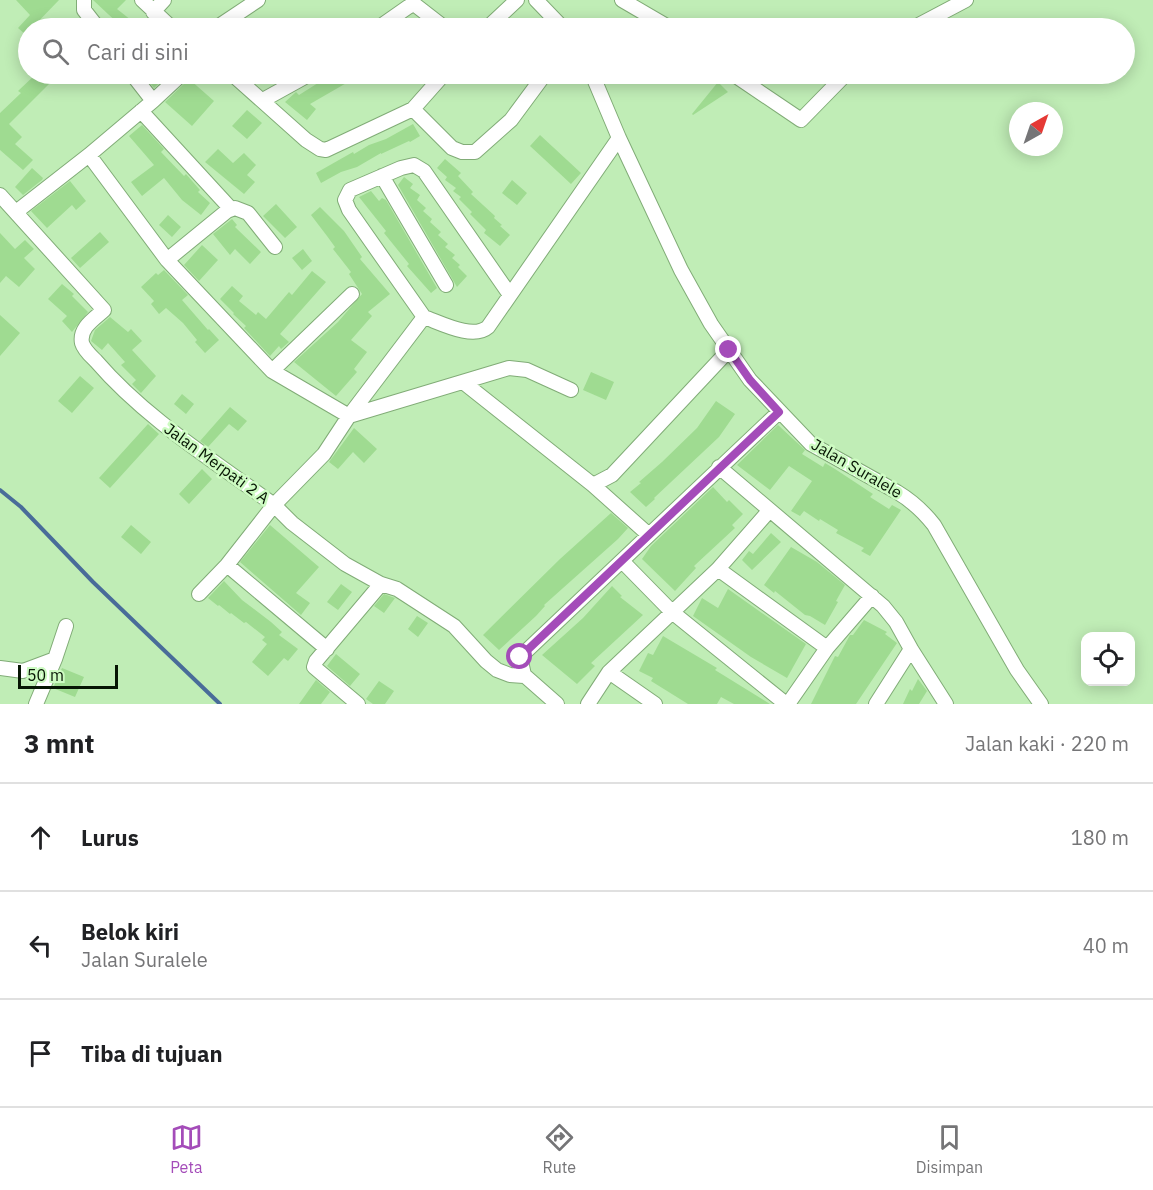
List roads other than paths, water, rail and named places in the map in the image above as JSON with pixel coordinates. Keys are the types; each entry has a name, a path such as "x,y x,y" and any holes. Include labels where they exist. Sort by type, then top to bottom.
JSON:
{"street":[{"path":"84,0 84,10 90,18"},
{"path":"142,0 160,18"},
{"path":"153,12 164,0"},
{"path":"231,18 258,0"},
{"path":"498,18 517,0"},
{"path":"536,0 553,18"},
{"path":"622,0 653,18"},
{"path":"931,18 959,2"},
{"path":"392,18 414,4 432,18"},
{"path":"140,84 153,101"},
{"path":"16,212 89,155 171,84"},
{"path":"244,84 306,140 320,149 335,147 413,109 435,84"},
{"path":"263,100 292,84"},
{"path":"413,109 452,148 462,152 475,152 511,120 538,84"},
{"name":"Jalan Suralele","path":"596,84 681,270 711,324 750,380 811,444 911,500 925,513 1017,670 1041,704"},
{"path":"749,84 801,120 836,84"},
{"path":"141,111 231,209"},
{"path":"510,295 420,167 414,165 350,190 345,200 349,210 424,317 477,333 488,327 619,138"},
{"path":"89,155 167,260 272,371 349,416 517,367 571,390"},
{"path":"382,176 446,285"},
{"name":"Jalan Merpati 2 A","path":"0,195 104,310 87,325 82,340 84,348 140,406 274,505 292,523 345,564 381,584 397,589 454,626 497,670 510,675 524,676"},
{"path":"167,260 231,209 238,208 248,213 275,247"},
{"path":"272,371 352,294"},
{"path":"199,594 227,565 274,505 324,454 349,416 424,317"},
{"path":"593,485 612,474 729,350"},
{"path":"463,382 593,485 649,535"},
{"path":"557,704 524,676 520,657 779,412"},
{"path":"719,467 872,596 896,621 946,704"},
{"path":"588,704 609,672 718,569 769,510"},
{"path":"622,561 672,612 787,704 827,648 872,596"},
{"path":"227,565 327,649"},
{"path":"718,569 827,648"},
{"path":"358,704 314,667 316,661 381,584"},
{"path":"36,704 66,626"},
{"path":"876,704 911,649"},
{"path":"0,668 23,671 55,659"},
{"path":"609,672 655,704"}],"waterway":[{"path":"0,490 21,507 93,582 220,704"}]}
